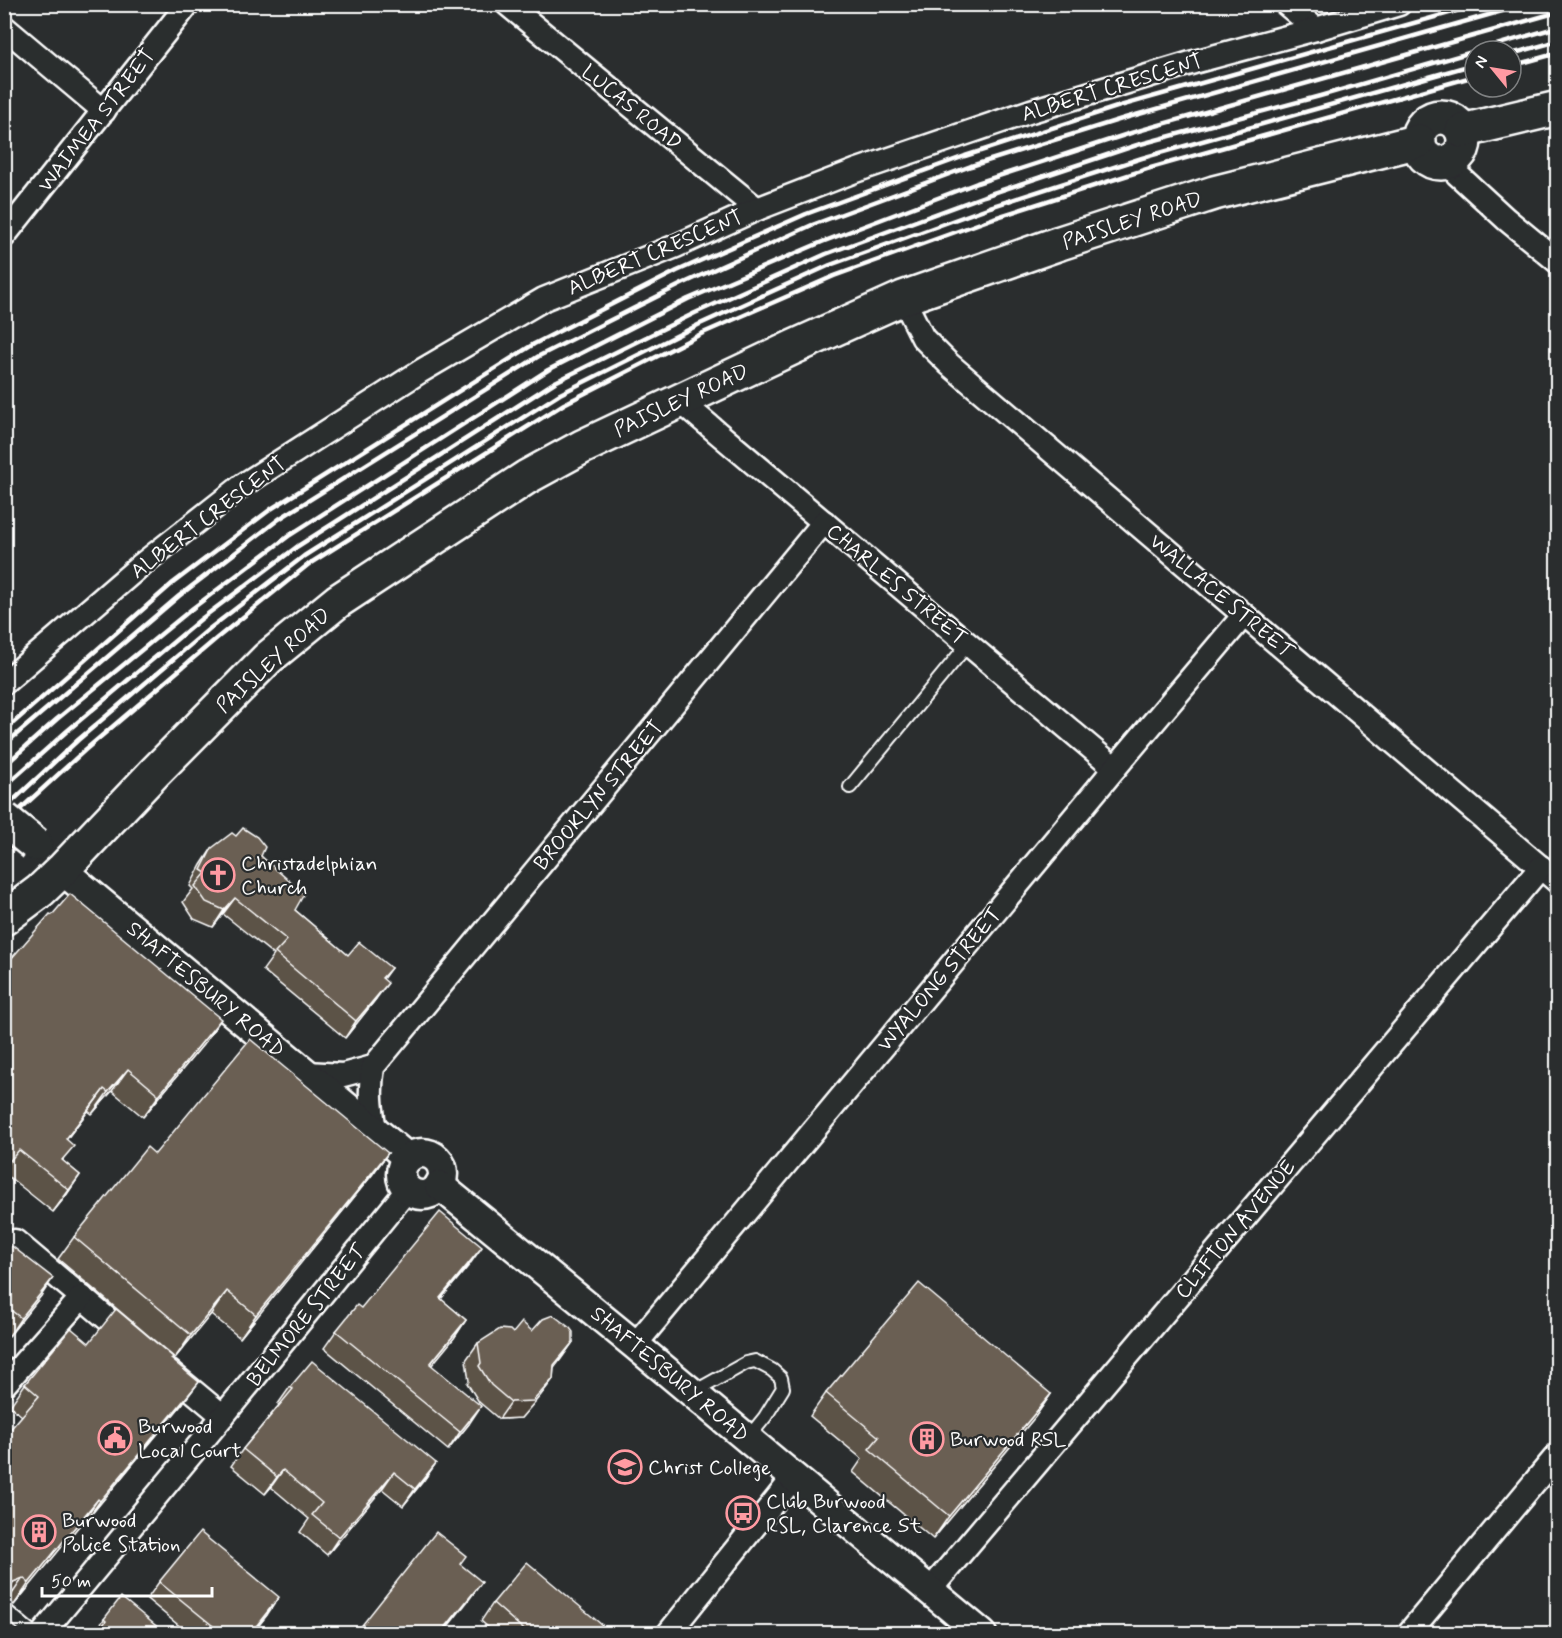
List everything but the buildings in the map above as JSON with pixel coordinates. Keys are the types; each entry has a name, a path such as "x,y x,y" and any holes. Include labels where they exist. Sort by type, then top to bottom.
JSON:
{"main road":[{"path":"1462,131 1557,108"},
{"path":"1447,118 1453,120 1462,131 1464,145 1456,158 1441,163 1425,156 1420,149 1419,141 1422,128 1433,119 1447,118"},
{"name":"PAISLEY ROAD","path":"4,918 40,891 62,870 268,658 338,601 527,477 582,447 903,298 1060,243 1214,193 1419,141"},
{"name":"SHAFTESBURY ROAD","path":"4,819 62,870"}],"street":[{"name":"WAIMEA STREET","path":"4,236 188,4"},
{"name":"LUCAS ROAD","path":"507,4 757,209"},
{"path":"1286,4 1316,29"},
{"name":"ALBERT CRESCENT","path":"4,683 140,566 243,485 421,371 544,299 676,246 757,209 855,171 1031,111 1399,4"},
{"path":"4,27 104,111"},
{"path":"1449,161 1457,174 1557,262"},
{"name":"WALLACE STREET","path":"903,298 923,338 949,364 1549,874"},
{"name":"CHARLES STREET","path":"680,401 1114,768"},
{"name":"BROOKLYN STREET","path":"373,1067 824,522"},
{"name":"WYALONG STREET","path":"635,1345 1114,768 1244,615"},
{"name":"SHAFTESBURY ROAD","path":"62,870 408,1158"},
{"name":"CLIFTON AVENUE","path":"930,1590 1549,874"},
{"path":"306,1073 343,1075 373,1067 370,1101 375,1130"},
{"path":"424,1153 436,1158 442,1169 442,1178 434,1190 428,1194 417,1194 403,1183 401,1176 408,1158 424,1153"},
{"name":"SHAFTESBURY ROAD","path":"439,1185 982,1634"},
{"name":"BELMORE STREET","path":"42,1634 408,1189"},
{"path":"15,1241 223,1416"},
{"path":"4,1385 81,1297"},
{"path":"1408,1634 1557,1454"},
{"path":"668,1634 794,1477"}],"lane":[{"path":"850,787 968,644"},
{"path":"693,1393 755,1361 772,1370 781,1378 783,1388 765,1417 747,1438"},
{"path":"4,1609 34,1634"}],"railway":[{"path":"4,731 173,583 271,509 534,344 677,271 806,214 965,156 1120,106 1481,4"},
{"path":"4,745 179,596 279,519 539,356 682,284 812,225 971,166 1125,118 1527,4"},
{"path":"4,766 57,719 193,608 290,535 548,370 688,299 822,242 977,183 1131,133 1558,12"},
{"path":"4,787 201,619 298,546 555,382 695,313 826,254 984,196 1137,145 1320,96 1558,27"},
{"path":"1523,51 1558,41"},
{"path":"1523,63 1558,53"},
{"path":"4,809 78,740 209,629 304,556 560,394 700,324 830,265 990,207 1142,158 1463,67"},
{"path":"4,824 85,750 217,638 309,564 564,404 703,333 834,276 994,218 1147,169 1463,79"}],"place":[{"name":"Christadelphian Church","path":"218,875"},
{"name":"Burwood Local Court","path":"115,1438"},
{"name":"Burwood RSL","path":"927,1439"},
{"name":"Christ College","path":"625,1467"},
{"name":"Club Burwood RSL, Clarence St","path":"743,1513"},
{"name":"Burwood Police Station","path":"39,1532"}]}
